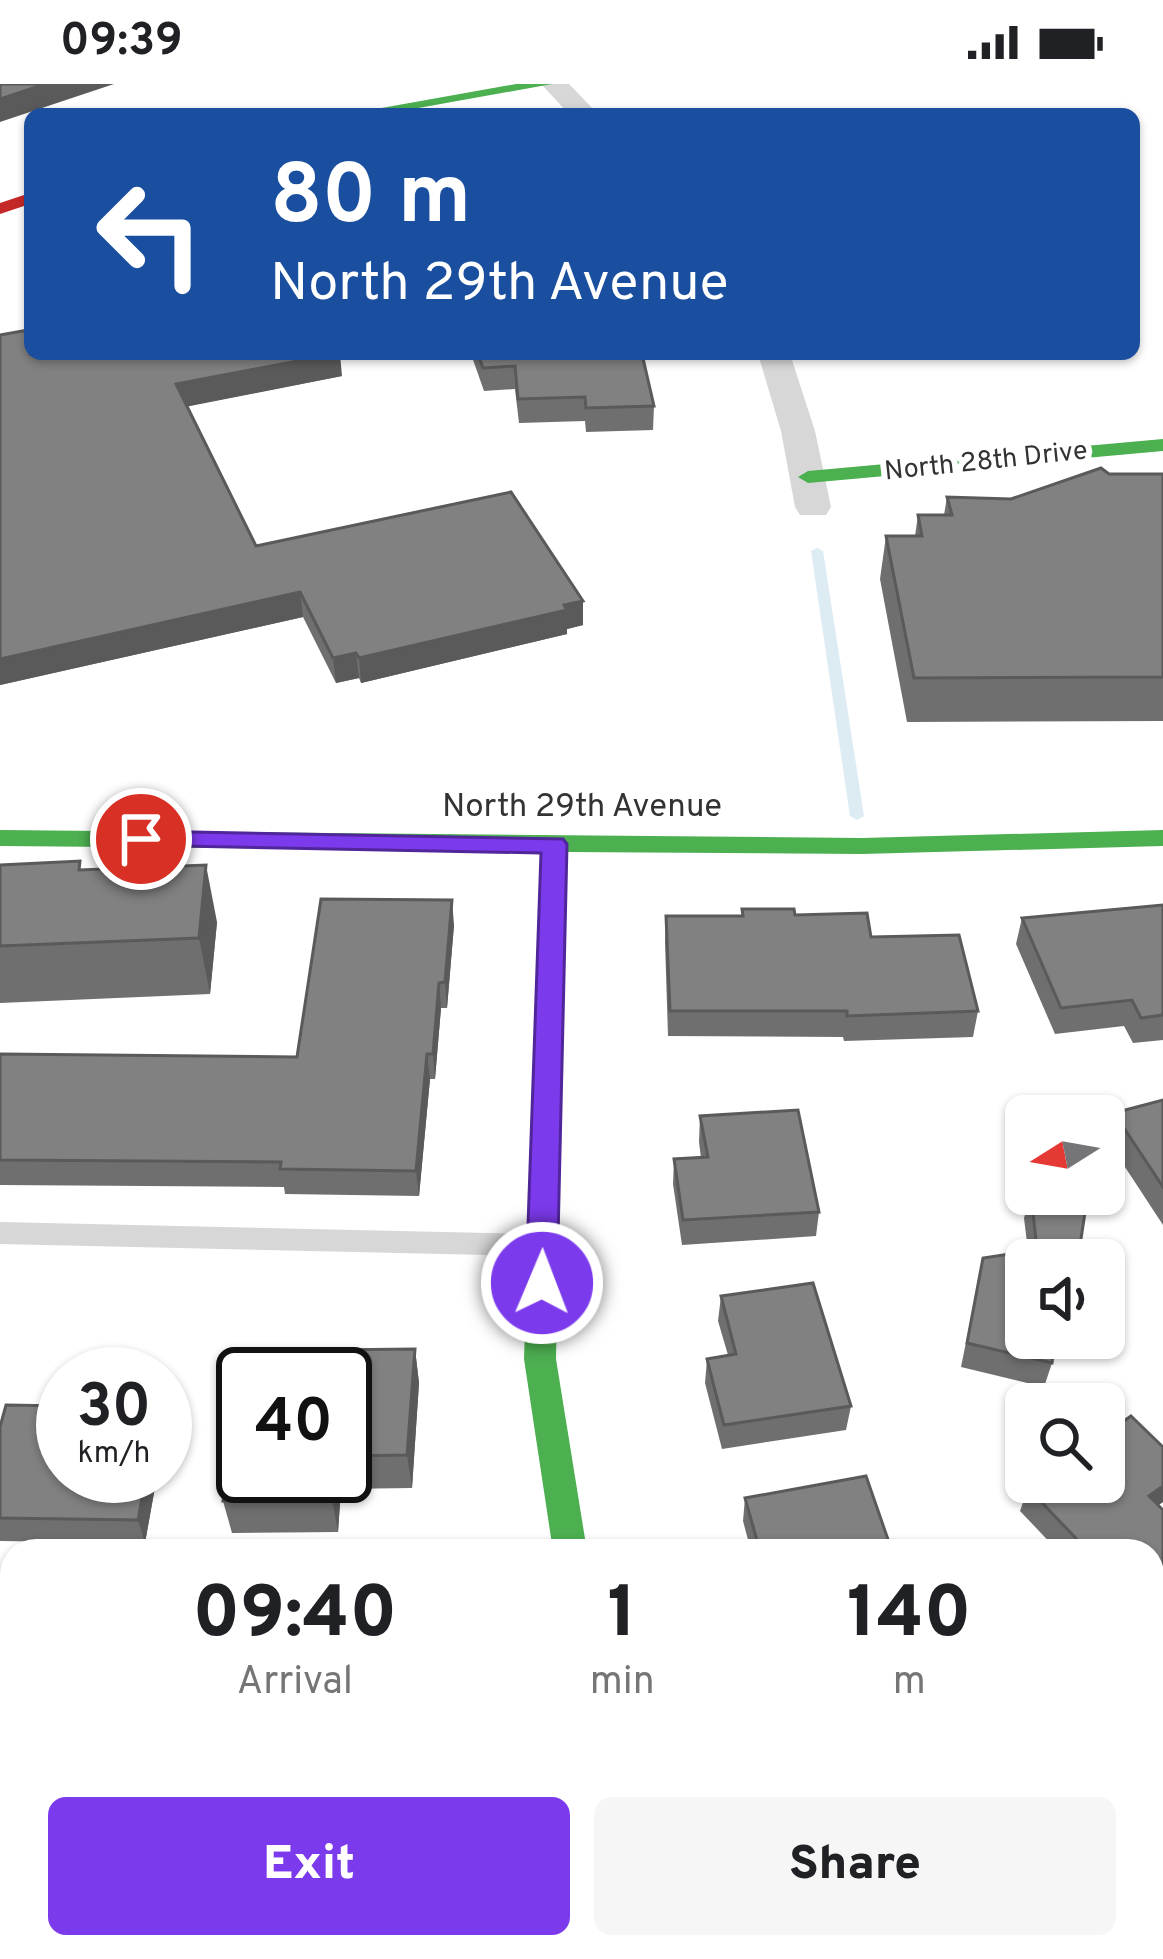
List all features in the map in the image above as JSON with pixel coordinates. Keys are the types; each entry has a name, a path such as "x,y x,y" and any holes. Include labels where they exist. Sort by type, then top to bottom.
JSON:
{"street":[{"path":"394,108 544,84"},
{"path":"554,84 578,108"},
{"path":"776,360 810,492"},
{"name":"North 28th Drive","path":"810,492 1163,445"},
{"name":"North 29th Avenue","path":"0,838 901,846 1163,838"},
{"path":"554,844 540,1360 568,1539"}],"lane":[{"path":"0,1233 542,1246"}],"building":[{"path":"0,84 45,84 0,99"},
{"path":"24,331 24,360 302,360 176,384 256,546 511,492 583,601 564,605 567,610 359,658 356,653 333,658 300,592 0,659 0,335"},
{"path":"480,360 643,360 654,406 586,408 585,397 518,399 515,366 483,368"},
{"path":"1101,468 1109,474 1163,474 1163,677 914,678 886,536 922,536 918,515 952,515 947,497 1011,499"},
{"path":"80,861 79,870 206,865 199,938 0,946 0,865"},
{"path":"321,899 452,900 445,982 439,983 433,1054 427,1054 416,1171 280,1169 281,1162 0,1160 0,1054 297,1057"},
{"path":"1163,905 1163,1015 1141,1018 1132,1000 1061,1008 1022,918"},
{"path":"742,909 794,909 795,915 867,913 871,937 959,935 978,1011 847,1016 847,1011 670,1011 666,916 743,916"},
{"path":"1163,1100 1163,1187 1125,1130 1125,1110"},
{"path":"798,1110 819,1212 683,1220 674,1159 708,1157 700,1116"},
{"path":"1033,1215 1085,1215 1081,1239 1036,1239"},
{"path":"1005,1255 1005,1352 967,1343 983,1258"},
{"path":"813,1283 851,1406 724,1425 707,1359 736,1354 721,1296"},
{"path":"415,1349 407,1455 372,1456 372,1350"},
{"path":"6,1405 36,1406 36,1503 141,1503 138,1520 0,1518 0,1427"},
{"path":"1131,1416 1163,1447 1163,1486 1149,1496 1163,1510 1163,1539 1077,1539 1042,1503 1125,1503 1125,1420"},
{"path":"866,1476 888,1539 757,1539 745,1498"}],"waterway":[{"path":"817,551 857,816"}],"traffic: fast":[{"path":"394,108 544,84"},
{"path":"808,477 1163,445"},
{"path":"0,838 862,846 1163,838"},
{"path":"554,845 540,1359 568,1539"}],"traffic: jam":[{"path":"0,209 24,200"}],"route":[{"path":"141,839 554,844 542,1283"}]}
